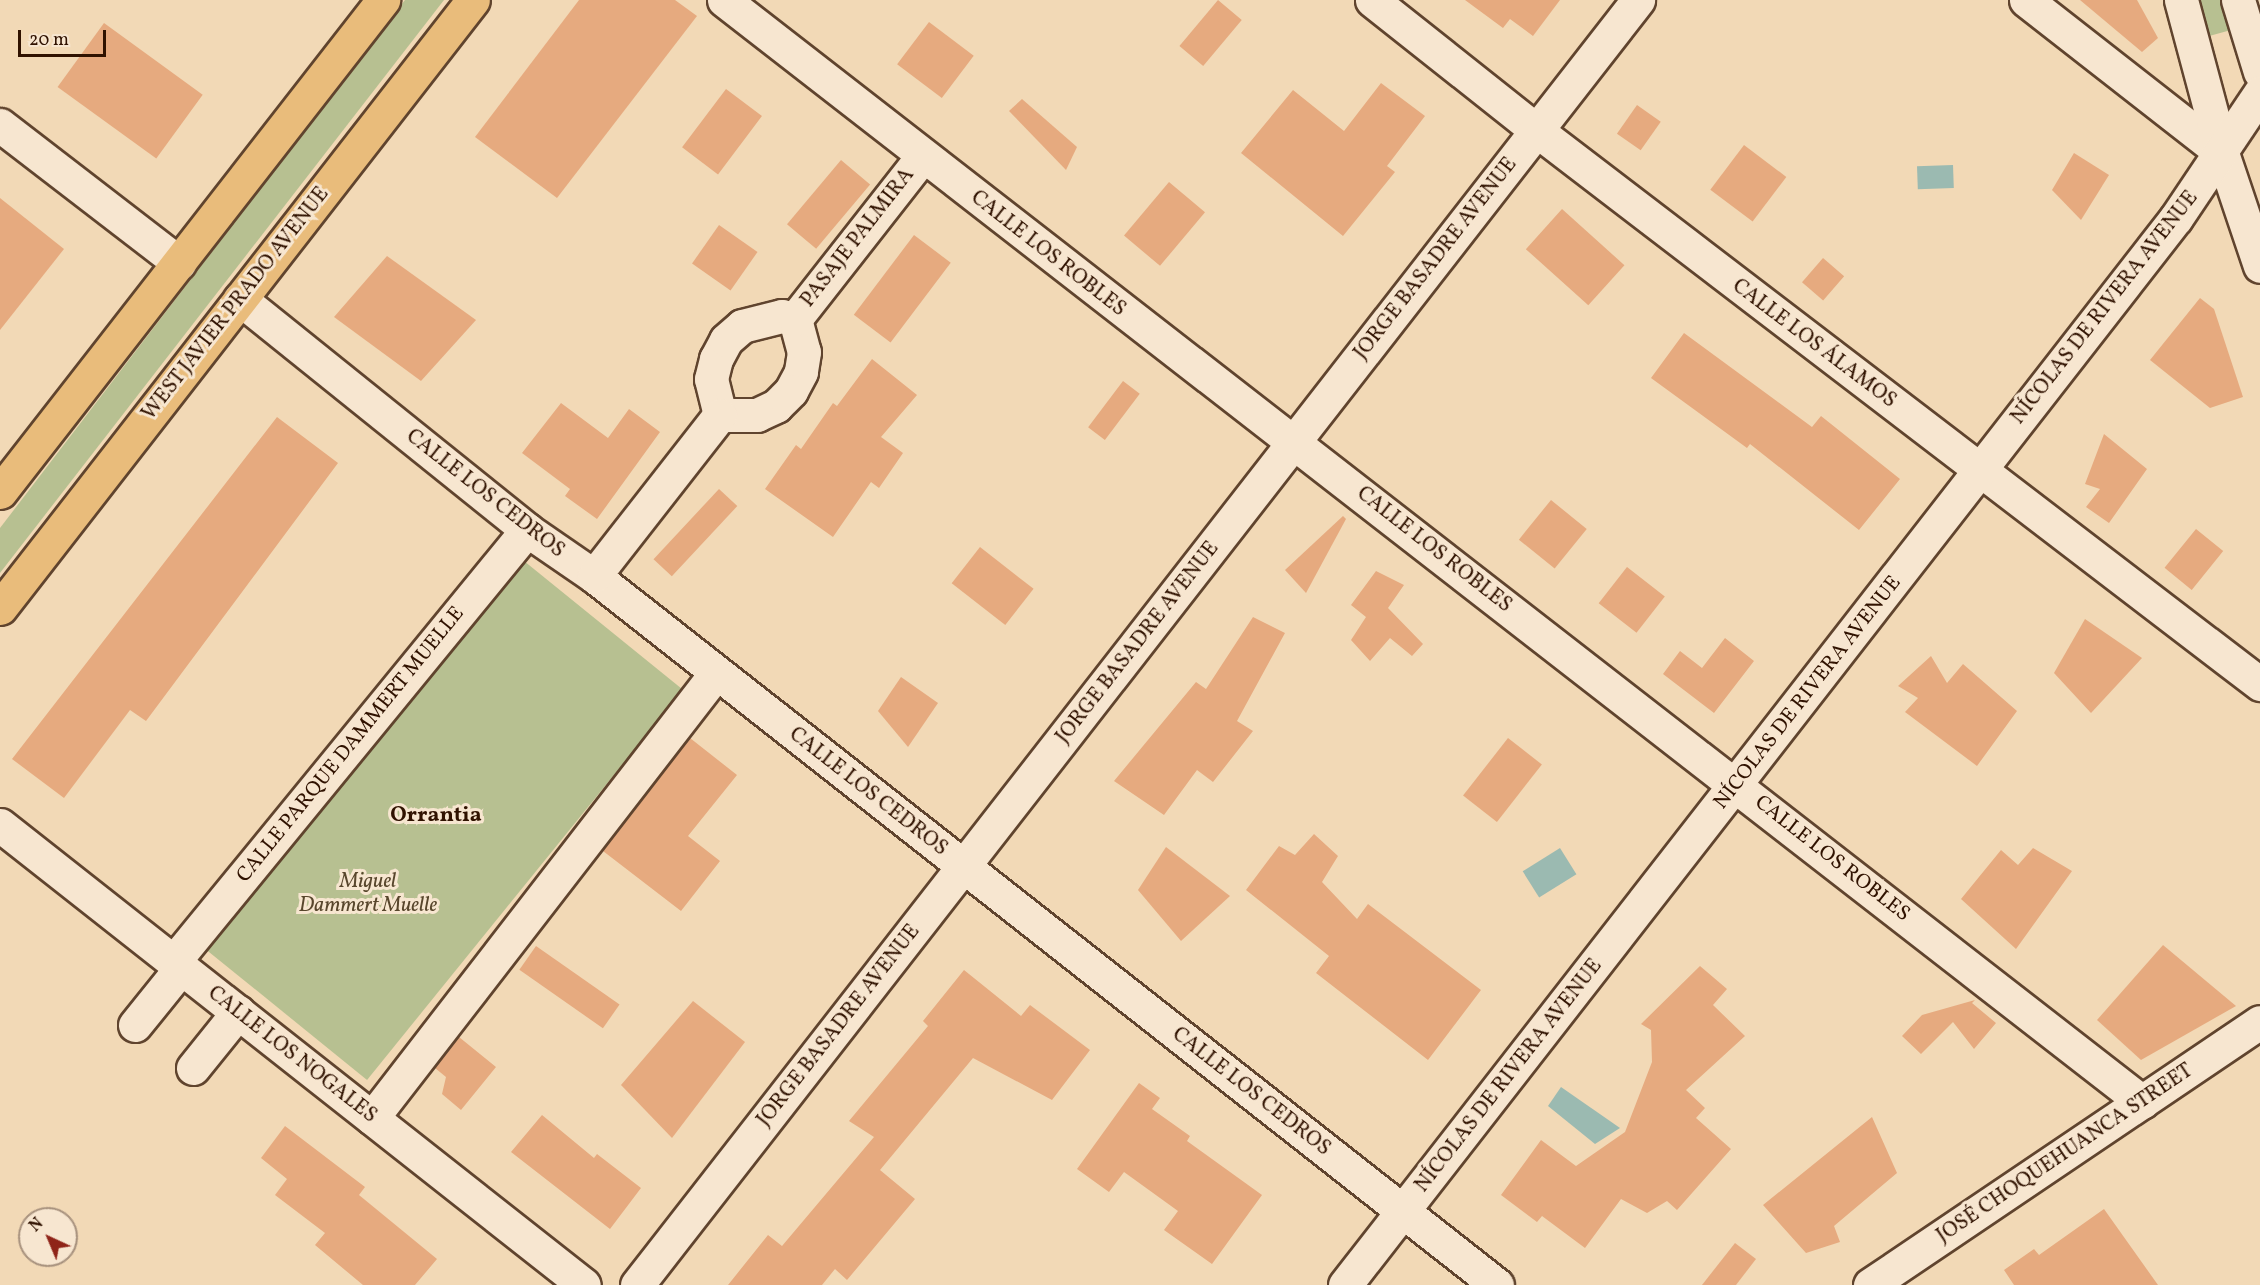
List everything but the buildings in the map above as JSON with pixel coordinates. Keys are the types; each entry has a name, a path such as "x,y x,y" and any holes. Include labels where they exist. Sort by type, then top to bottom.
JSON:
{"main road":[{"path":"0,492 383,0"},
{"name":"WEST JAVIER PRADO AVENUE","path":"0,608 473,0"}],"street":[{"name":"CALLE LOS ROBLES","path":"724,0 922,157 1737,785 2142,1102"},
{"name":"CALLE LOS ÁLAMOS","path":"1372,0 1536,130 2260,684"},
{"name":"JORGE BASADRE AVENUE","path":"637,1285 1638,0"},
{"path":"2026,0 2222,153"},
{"path":"2181,0 2222,153 2260,266"},
{"path":"2238,0 2260,72"},
{"name":"NÍCOLAS DE RIVERA AVENUE","path":"1345,1285 1980,471 2222,153 2260,93"},
{"path":"0,125 178,263"},
{"name":"PASAJE PALMIRA","path":"795,320 922,157"},
{"name":"CALLE LOS CEDROS","path":"240,299 527,530 594,576 1497,1285"},
{"name":"PASAJE PALMIRA","path":"762,318 795,320 804,352 801,372 791,391 776,406 757,415 720,415 711,379 716,358 726,340 742,326 762,318"},
{"path":"594,576 720,415"},
{"name":"CALLE PARQUE DAMMERT MUELLE","path":"135,1025 178,964 527,530"},
{"path":"372,1118 716,673"},
{"name":"CALLE LOS NOGALES","path":"0,825 584,1285"},
{"path":"192,1068 238,1012"},
{"name":"JOSÉ CHOQUEHUANCA STREET","path":"1870,1285 2260,1022"}],"green space":[{"path":"405,0 444,0 0,573 0,528"},
{"path":"2191,0 2223,0 2231,30 2202,38"},
{"name":"Miguel Dammert Muelle","path":"498,540 683,690 367,1080 182,930"}],"water":[{"path":"1953,165 1954,188 1918,189 1917,166"},
{"path":"1560,848 1576,874 1539,898 1523,871"},
{"path":"1561,1087 1620,1128 1595,1144 1548,1106"}],"district":[{"name":"Orrantia","path":"436,816"}]}
